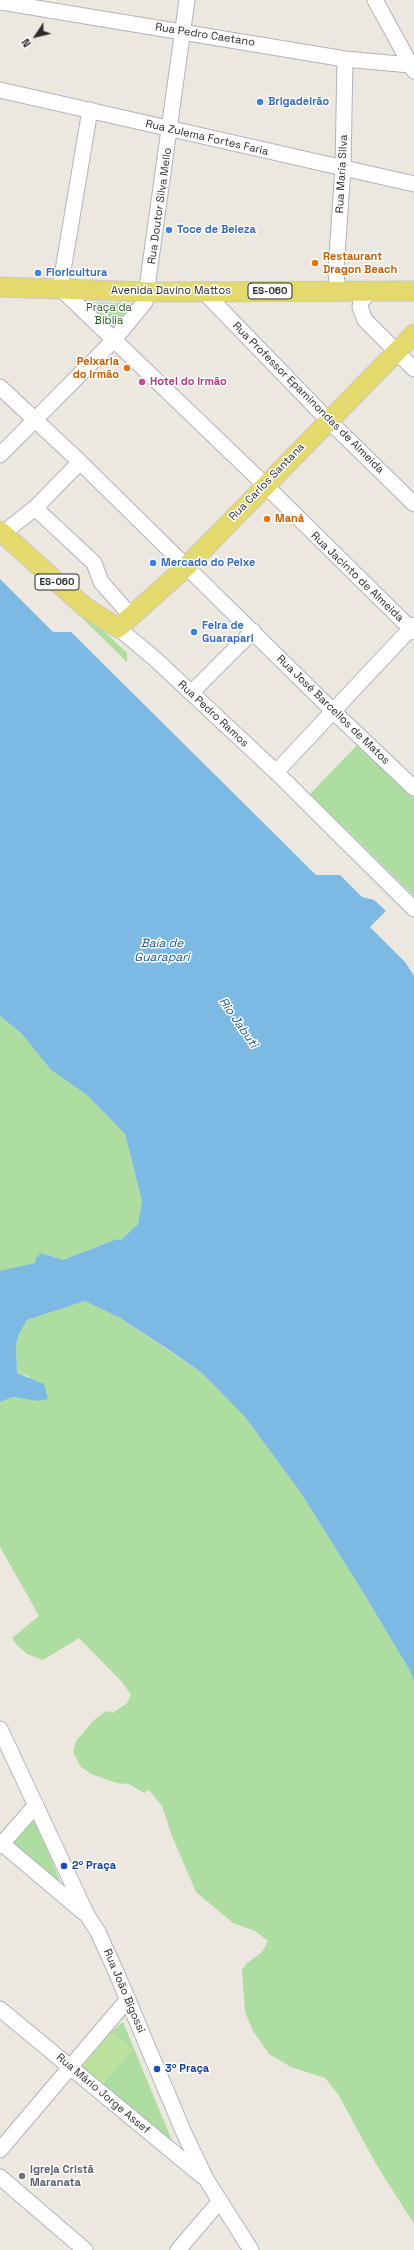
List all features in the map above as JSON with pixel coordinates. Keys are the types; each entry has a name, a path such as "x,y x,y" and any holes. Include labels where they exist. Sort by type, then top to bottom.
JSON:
{"main road":[{"name":"Avenida Davino Mattos","path":"0,287 148,292 337,290 414,291"},
{"name":"Rua Carlos Santana","path":"118,628 186,567 328,420 414,334"},
{"name":"Rua Pedro Ramos","path":"1,532 85,607 118,628"}],"street":[{"name":"Rua Doutor Silva Mello","path":"0,455 113,341 146,302 187,0"},
{"path":"375,0 412,68"},
{"name":"Rua Pedro Caetano","path":"0,2 183,31 345,59 412,68"},
{"name":"Rua Maria Silva","path":"337,290 336,269 343,168 345,59"},
{"name":"Rua Zulema Fortes Faria","path":"0,90 170,130 414,184"},
{"path":"60,288 90,110"},
{"name":"Rua Jacinto de Almeida","path":"60,288 113,341 265,485 413,629"},
{"path":"371,290 361,302 362,314 370,326 414,369"},
{"name":"Rua Professor Epaminondas de Almeida","path":"203,291 328,420 414,504"},
{"name":"Rua José Barcellos de Matos","path":"0,387 80,462 334,712 414,788"},
{"path":"1,532 35,508 80,462"},
{"path":"35,508 94,563 101,582 125,609"},
{"name":"Rua Pedro Ramos","path":"118,628 154,658 276,772 414,909"},
{"path":"276,772 413,629"},
{"path":"191,693 253,631"},
{"name":"Rua João Bigossi","path":"0,1729 87,1915 98,1932 184,2132 206,2179 219,2202 251,2250"},
{"path":"36,1805 1,1844 87,1915"},
{"path":"0,2150 128,1999"},
{"name":"Rua Mário Jorge Assef","path":"0,2009 206,2179"},
{"path":"0,2177 85,2250"},
{"path":"178,2250 219,2202"}],"green space":[{"name":"Praça da Biblia","path":"79,302 133,303 111,334"},
{"path":"75,611 90,618 127,653 127,662"},
{"path":"359,743 414,797 414,896 310,794"},
{"path":"0,1016 21,1033 51,1070 87,1095 125,1134 142,1201 138,1224 121,1240 117,1239 63,1260 41,1253 35,1263 3,1272 0,1271"},
{"path":"85,1301 120,1318 202,1373 245,1417 301,1493 361,1589 410,1671 414,1681 414,2224 376,2164 338,2094 325,2078 291,2067 269,2054 253,2031 245,2012 242,1970 247,1963 262,1952 268,1941 255,1931 233,1923 196,1892 172,1836 162,1806 149,1790 144,1793 129,1784 117,1783 91,1774 81,1767 73,1752 76,1741 94,1720 106,1711 113,1713 127,1703 131,1695 122,1682 79,1638 43,1660 27,1654 12,1638 39,1616 0,1547 0,1402 13,1397 37,1401 28,1376 17,1373 16,1345 19,1334 27,1320"},
{"path":"34,1815 62,1886 8,1844"},
{"path":"123,2022 173,2143 101,2085 132,2050 111,2032"},
{"path":"111,2032 132,2050 101,2085 80,2068"}],"water":[{"name":"Baía de Guarapari","path":"0,579 53,632 71,632 316,875 340,875 362,897 374,900 386,911 370,927 405,962 414,976 414,1681 410,1671 361,1589 301,1493 245,1417 202,1373 169,1350 120,1318 85,1301 27,1320 19,1334 16,1345 17,1373 44,1384 48,1399 37,1401 13,1397 0,1402 0,1271 35,1263 36,1258 41,1253 63,1260 117,1239 121,1240 138,1224 142,1201 125,1134 87,1095 51,1070 21,1033 0,1016"}],"place":[{"name":"Brigadeirão","path":"260,102"},
{"name":"Toce de Beleza","path":"169,230"},
{"name":"Restaurant Dragon Beach","path":"315,263"},
{"name":"Floricultura","path":"38,273"},
{"name":"Peixaria do Irmão","path":"127,368"},
{"name":"Hotel do Irmão","path":"142,382"},
{"name":"Maná","path":"267,519"},
{"name":"Mercado do Peixe","path":"153,563"},
{"name":"Feira de Guarapari","path":"194,632"},
{"name":"2º Praça","path":"64,1866"},
{"name":"3º Praça","path":"157,2069"},
{"name":"Igreja Cristã Maranata","path":"22,2176"}],"water label":[{"name":"Rio Jabuti","path":"238,1023"}]}
